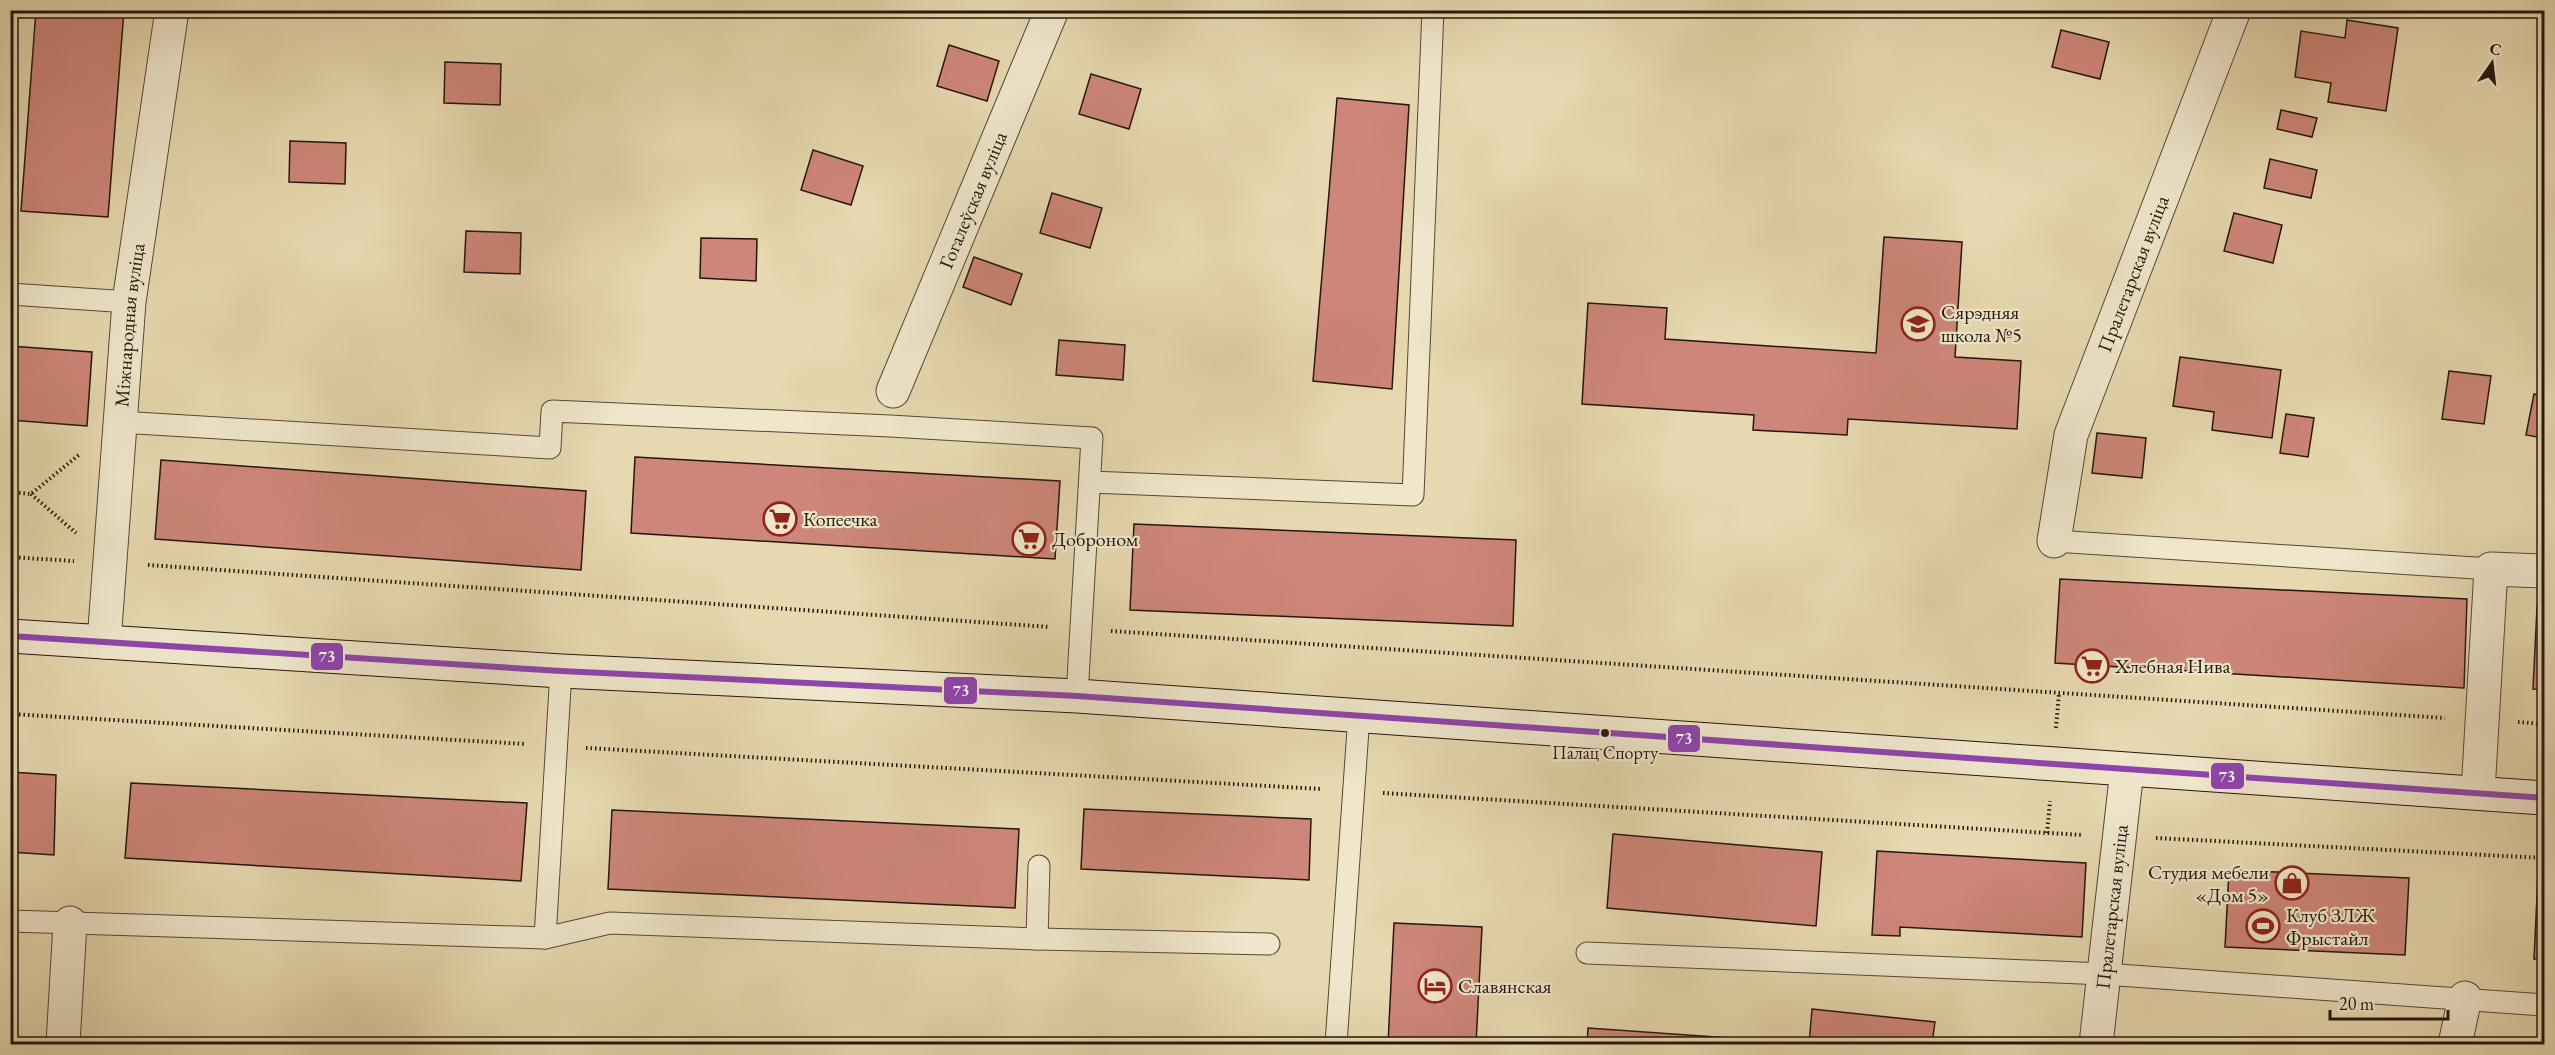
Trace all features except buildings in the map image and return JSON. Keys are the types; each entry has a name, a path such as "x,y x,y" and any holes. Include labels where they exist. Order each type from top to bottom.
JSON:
{"main road":[{"name":"Міжнародная вуліца","path":"104,642 129,302 172,10"},
{"name":"Гогалеўская вуліца","path":"894,391 1052,10"},
{"name":"Пралетарская вуліца","path":"2054,541 2071,435 2234,10"},
{"path":"2478,792 2491,569 2544,571"},
{"path":"10,636 561,671 1077,696 2544,798"},
{"name":"Пралетарская вуліца","path":"2096,1044 2127,770"},
{"path":"63,1044 70,923"},
{"path":"2455,1044 2465,998"}],"lane":[{"path":"1090,482 1413,495 1433,10"},
{"path":"10,294 129,302"},
{"path":"120,422 550,448 552,411 878,425 1092,438 1077,696"},
{"path":"2054,541 2491,569"},
{"path":"545,938 561,671"},
{"path":"1336,1044 1359,715"},
{"path":"1037,939 1039,866"},
{"path":"10,921 545,938 610,923 1037,939 1269,944"},
{"path":"1587,953 2104,974 2544,1005"}],"path":[{"path":"31,494 120,422"},
{"path":"10,492 31,494 110,563"},
{"path":"10,557 2544,724"},
{"path":"2056,732 2059,693"},
{"path":"10,714 2047,833 2544,858"},
{"path":"2047,833 2050,797"}],"transit line":[{"name":"73","path":"10,636 561,671 1077,696 2544,798"}],"place":[{"name":"Сярэдняя школа №5","path":"1918,324"},
{"name":"Копеечка","path":"780,519"},
{"name":"Доброном","path":"1029,539"},
{"name":"Хлебная Нива","path":"2092,666"},
{"name":"Палац Спорту","path":"1605,733"},
{"name":"Студия мебели «Дом 5»","path":"2292,883"},
{"name":"Клуб ЗЛЖ Фрыстайл","path":"2263,926"},
{"name":"Славянская","path":"1435,986"}]}
